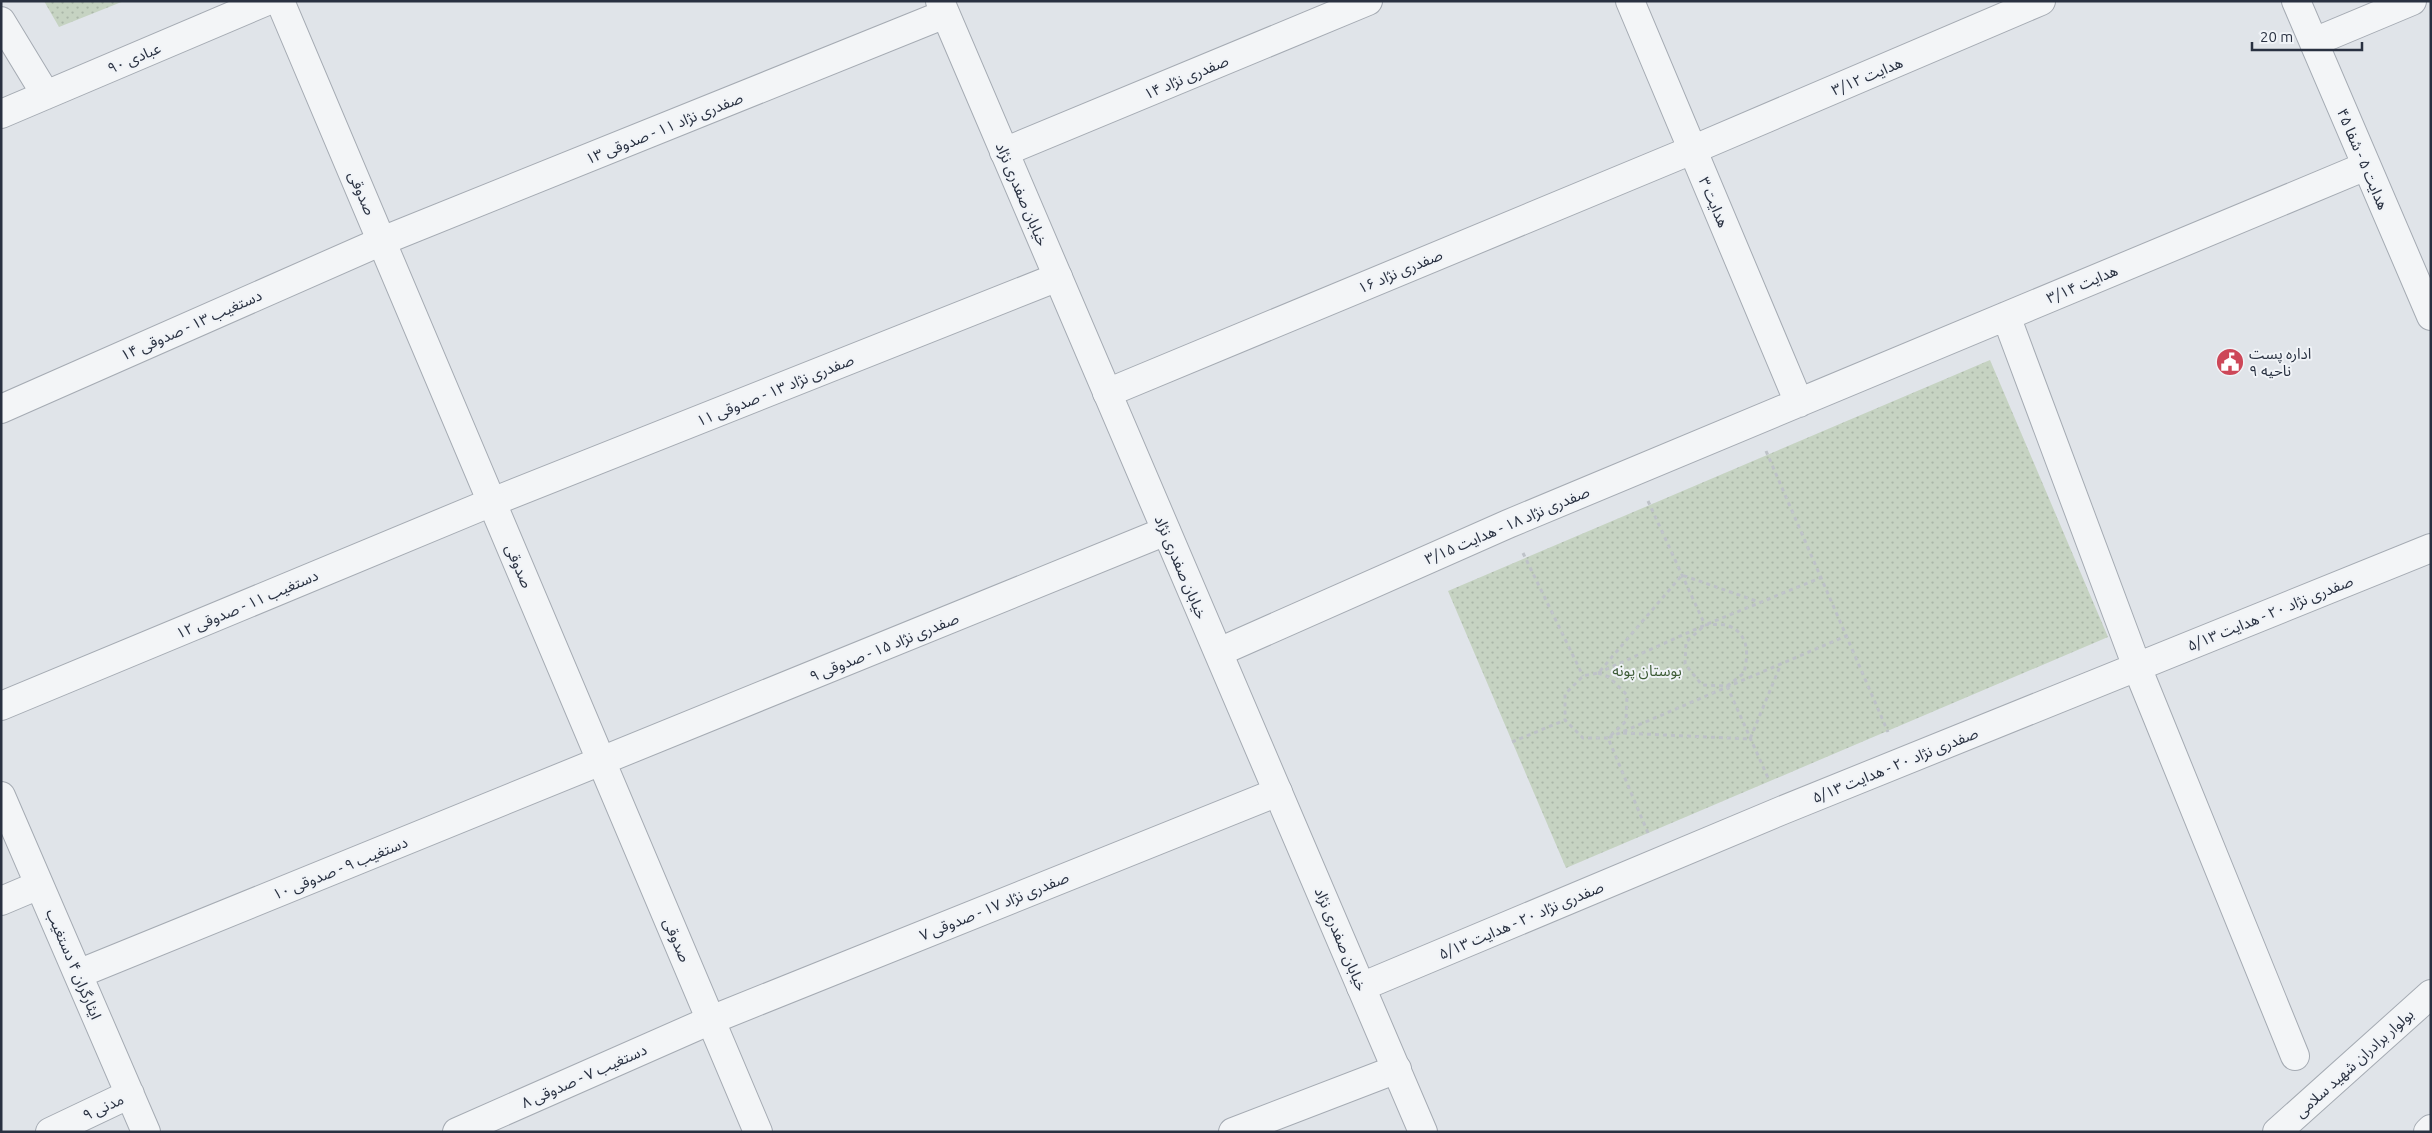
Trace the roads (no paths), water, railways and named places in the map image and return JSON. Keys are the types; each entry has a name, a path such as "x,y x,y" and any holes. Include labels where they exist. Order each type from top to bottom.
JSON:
{"street":[{"name":"عبادی ۹۰","path":"1,114 267,1"},
{"name":"صدوقی","path":"280,1 758,1132"},
{"name":"صفدری نژاد ۱۴","path":"1004,152 1368,1"},
{"name":"هدایت ۳","path":"1630,1 1798,403"},
{"name":"هدایت ۳/۱۲","path":"1692,150 2041,1"},
{"name":"هدایت ۵ - شفا ۴۵","path":"2296,1 2366,166 2428,305"},
{"path":"2314,42 2412,1"},
{"name":"صفدری نژاد ۱۱ - صدوقی ۱۳","path":"382,241 943,8"},
{"name":"خیابان صفدری نژاد","path":"943,8 1423,1132"},
{"path":"1,21 46,95"},
{"name":"صفدری نژاد ۱۶","path":"1108,393 1692,150"},
{"name":"هدایت ۳/۱۴","path":"1798,403 2366,166"},
{"name":"دستغیب ۱۳ - صدوقی ۱۴","path":"1,409 382,241"},
{"name":"صفدری نژاد ۱۳ - صدوقی ۱۱","path":"492,502 1058,277"},
{"path":"2006,316 2137,667 2295,1056"},
{"name":"صفدری نژاد ۱۸ - هدایت ۳/۱۵","path":"1218,652 1508,524 1798,403"},
{"name":"دستغیب ۱۱ - صدوقی ۱۲","path":"1,706 492,502"},
{"name":"صفدری نژاد ۱۵ - صدوقی ۹","path":"602,762 1166,531"},
{"name":"صفدری نژاد ۲۰ - هدایت ۵/۱۳","path":"1361,988 1783,810 2431,548"},
{"name":"دستغیب ۹ - صدوقی ۱۰","path":"78,974 602,762"},
{"name":"صفدری نژاد ۱۷ - صدوقی ۷","path":"711,1020 1278,792"},
{"name":"ایثارگران ۴ دستغیب","path":"1,796 146,1132"},
{"path":"1,901 39,885"},
{"name":"بولوار برادران شهید سلامی","path":"2277,1132 2431,994"},
{"name":"دستغیب ۷ - صدوقی ۸","path":"457,1132 711,1020"},
{"path":"1233,1132 1396,1069"},
{"name":"مدنی ۹","path":"50,1132 130,1094"},
{"path":"2428,1132 2431,1129"}],"place":[{"name":"اداره پست ناحیه ۹","path":"2230,362"}],"park label":[{"name":"بوستان پونه","path":"1647,670"}]}
